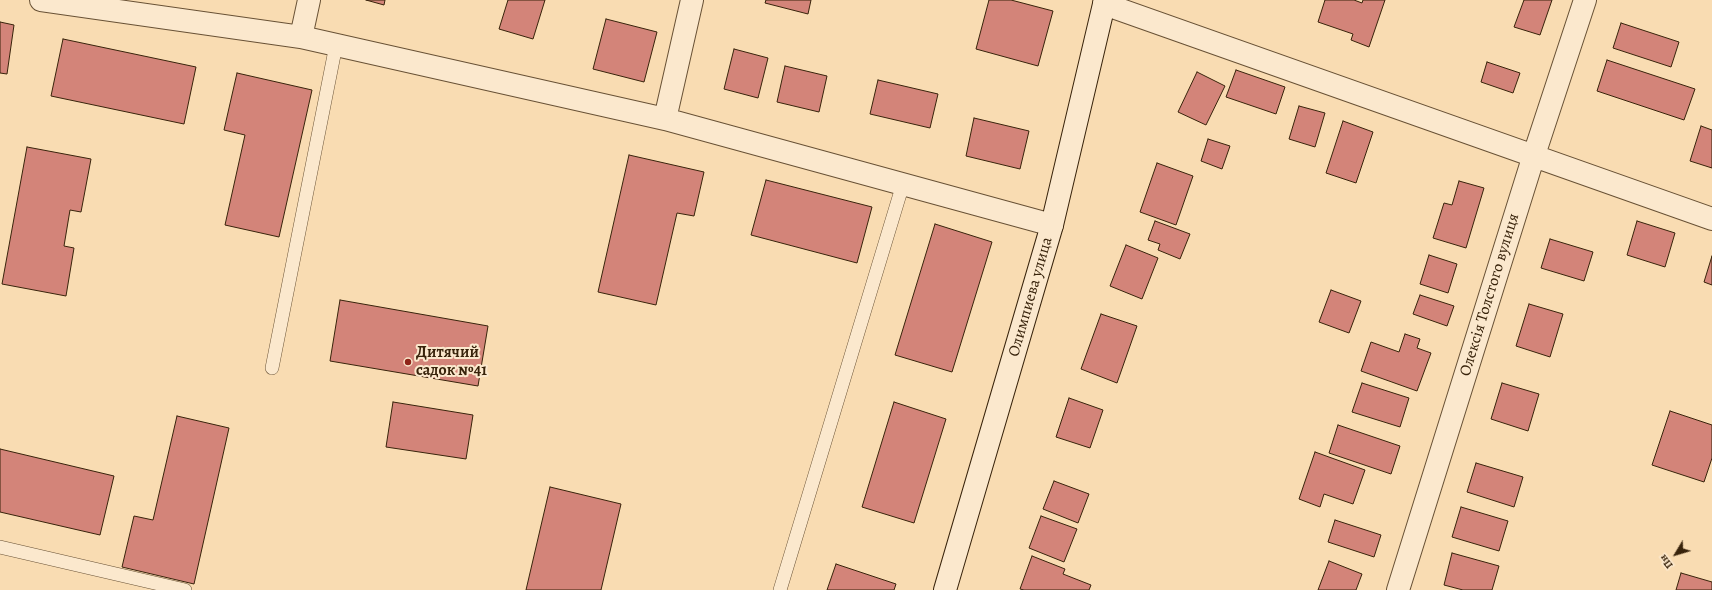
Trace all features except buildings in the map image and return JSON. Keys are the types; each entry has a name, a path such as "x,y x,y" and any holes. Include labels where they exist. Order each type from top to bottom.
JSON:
{"street":[{"path":"41,0 301,37 665,119 1052,225"},
{"path":"301,37 309,0"},
{"path":"665,119 692,0"},
{"name":"Олексія Толстого вулиця","path":"1398,590 1534,155 1585,0"},
{"path":"1105,2 1712,219"},
{"name":"Олимпиева улица","path":"945,590 1052,225 1105,2"}],"lane":[{"path":"272,368 336,45"},
{"path":"780,590 903,184"},
{"path":"0,547 180,589"}],"place":[{"name":"Дитячий садок №41","path":"408,362"}]}
